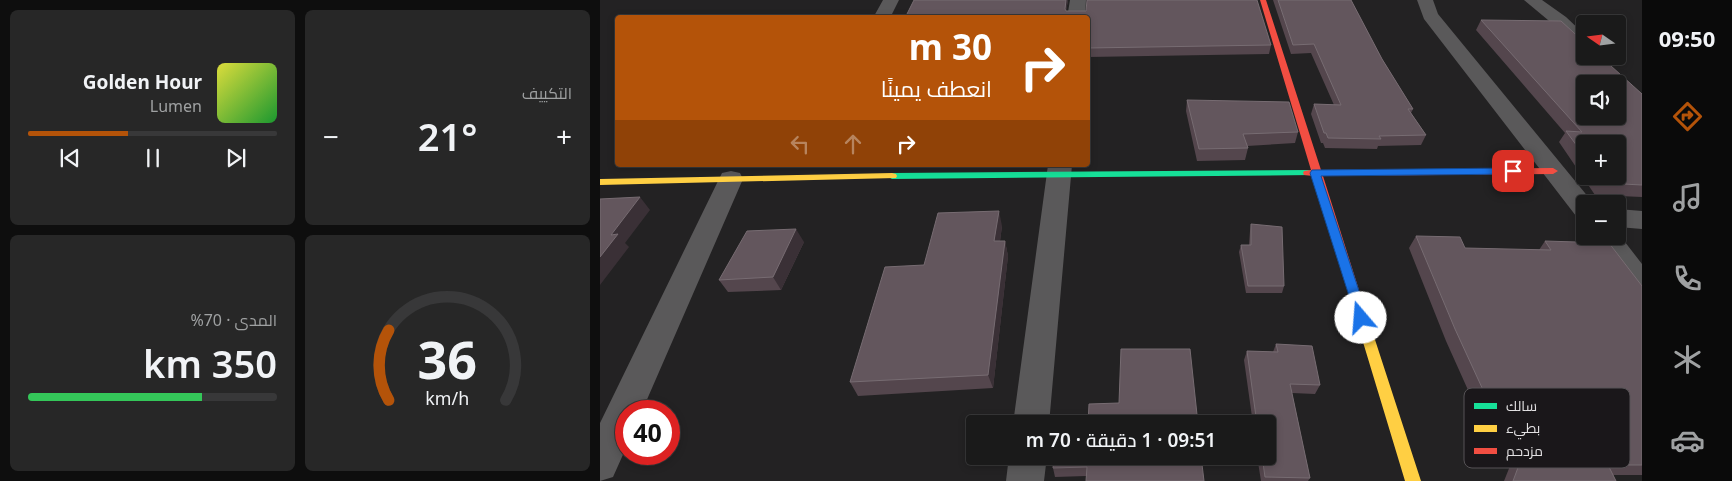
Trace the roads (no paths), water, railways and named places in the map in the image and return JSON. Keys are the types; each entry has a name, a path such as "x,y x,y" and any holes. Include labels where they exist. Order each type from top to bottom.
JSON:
{"street":[{"path":"883,15 891,0"},
{"path":"1076,15 1078,0"},
{"path":"1263,0 1315,173 1413,481"},
{"path":"1425,0 1430,15 1576,199"},
{"path":"1532,0 1560,21 1576,36"},
{"path":"1032,415 1059,170"},
{"path":"600,182 731,179 791,171 1059,170 1315,173 1553,171"},
{"path":"600,464 731,179"},
{"path":"1626,219 1642,220"},
{"path":"1612,245 1642,285"},
{"path":"1025,481 1027,465"}]}
